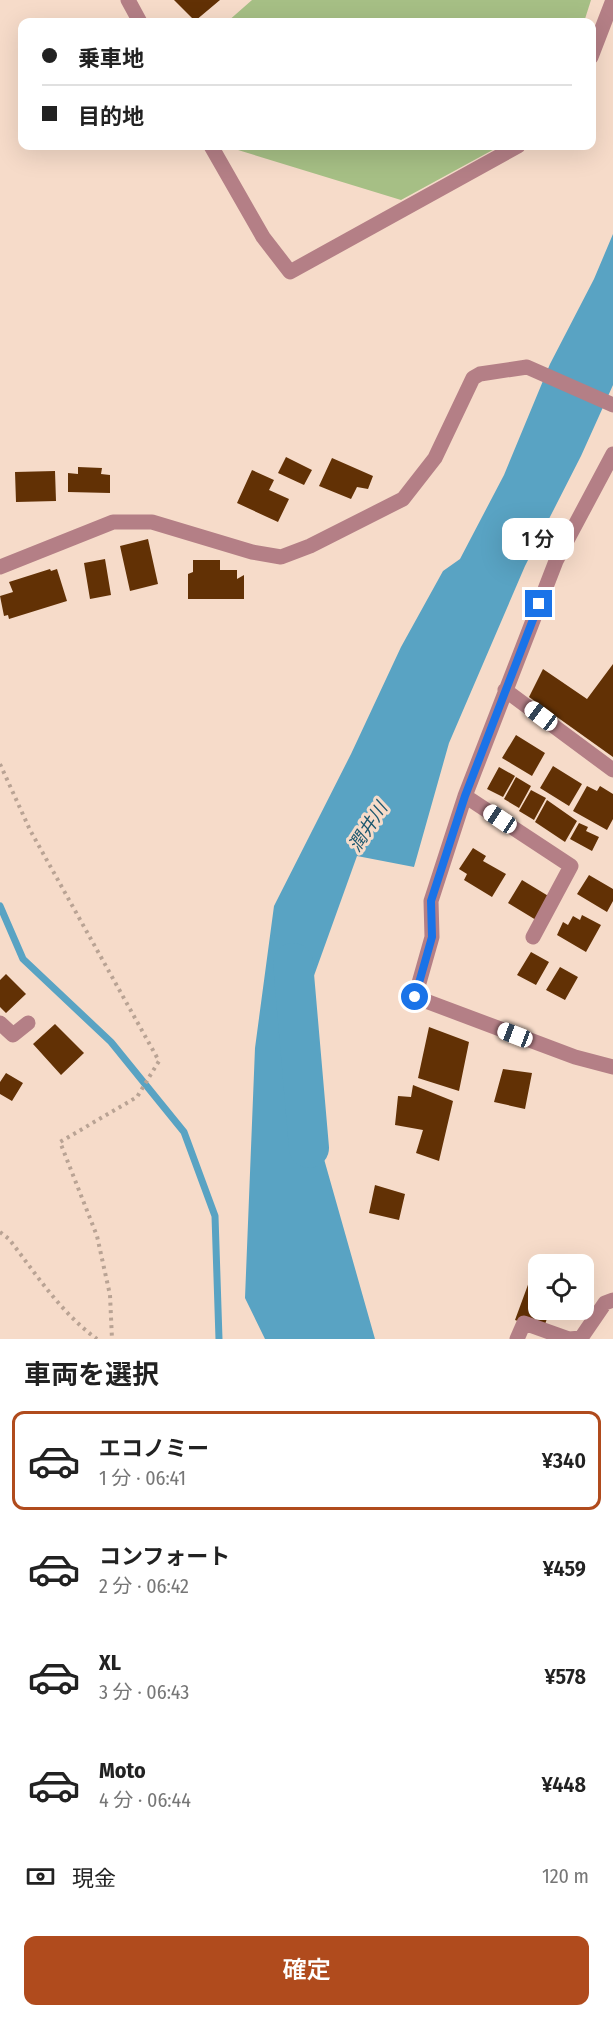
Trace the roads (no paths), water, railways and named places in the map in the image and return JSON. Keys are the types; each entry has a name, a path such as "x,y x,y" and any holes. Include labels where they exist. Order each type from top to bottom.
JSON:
{"street":[{"path":"128,0 138,18"},
{"path":"596,44 613,0"},
{"path":"213,150 263,237 290,272 511,150"},
{"path":"0,567 113,522 152,522 252,552 281,557 301,550 403,499 435,458 473,378 480,374 526,367 613,405"},
{"path":"613,454 556,561 465,796 431,901 432,937 415,997 574,1057 613,1067"},
{"path":"505,690 613,770"},
{"path":"465,796 571,866 533,937"},
{"path":"0,1023 13,1035 28,1023"},
{"path":"517,1339 524,1323 569,1339 581,1338 605,1303 613,1300"}],"water":[{"path":"613,234 613,385 581,456 525,566 449,743 414,867 357,856 288,1048 307,1099 375,1339 265,1339 245,1298 255,1048 274,906 351,754 401,647 443,571 460,559 504,475 550,364 594,279"}],"waterway":[{"path":"0,906 23,959 111,1042 184,1132 215,1216 219,1339"},
{"name":"潤井川","path":"293,963 309,1148"}]}
